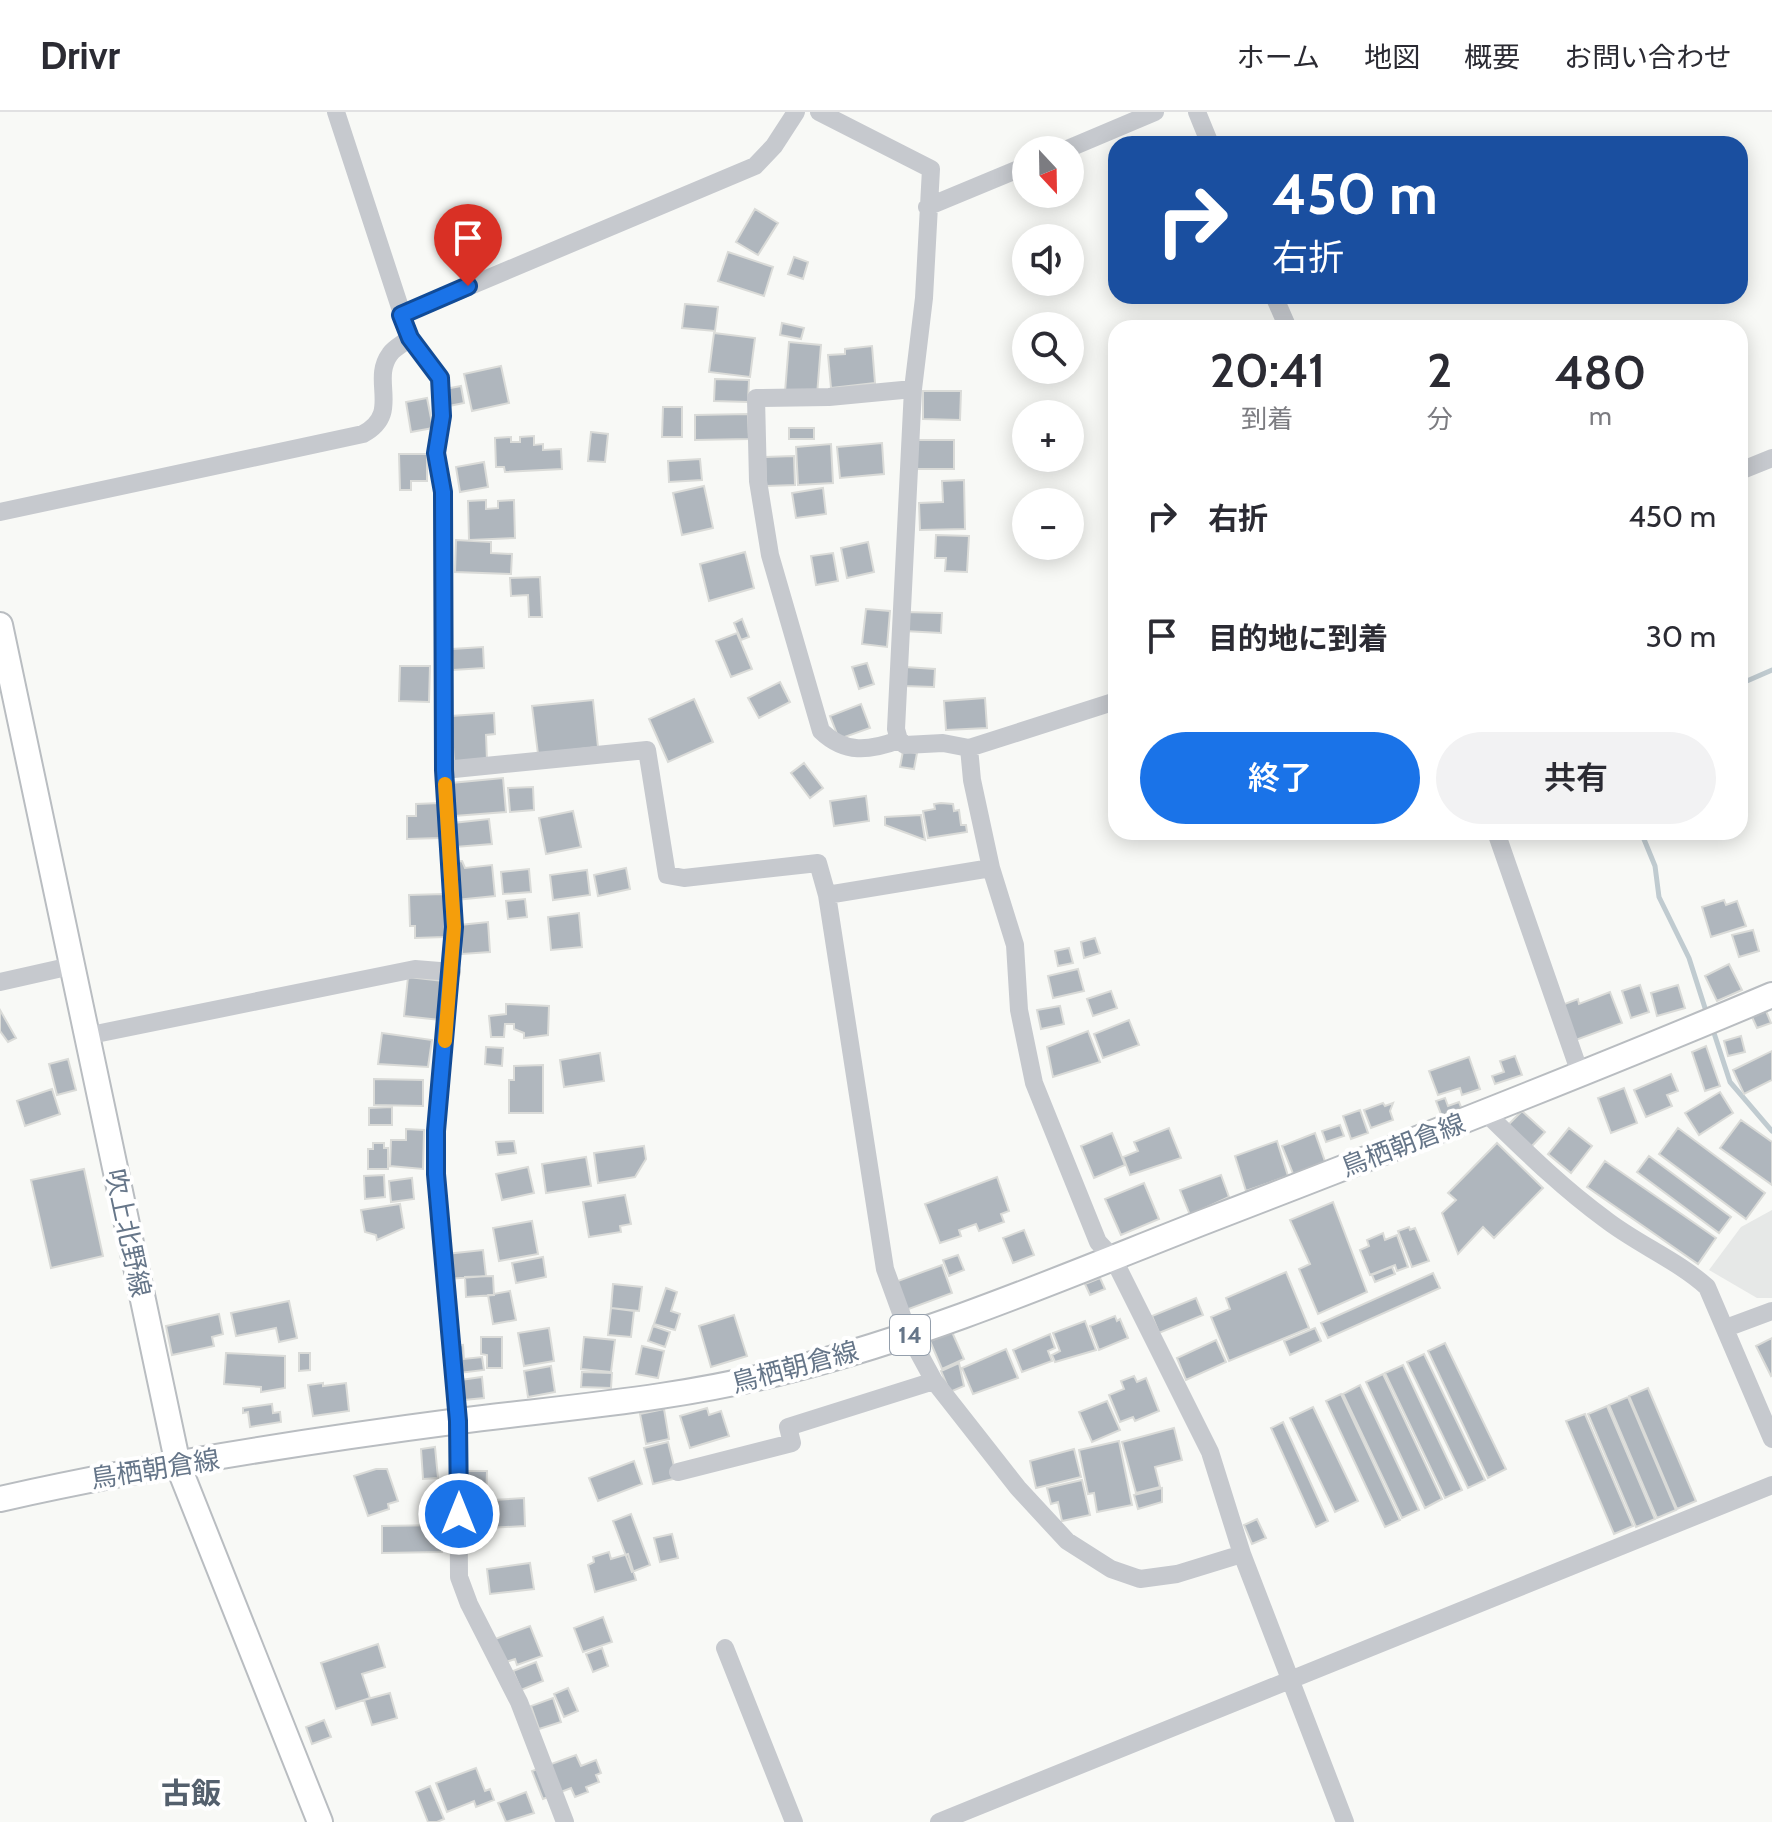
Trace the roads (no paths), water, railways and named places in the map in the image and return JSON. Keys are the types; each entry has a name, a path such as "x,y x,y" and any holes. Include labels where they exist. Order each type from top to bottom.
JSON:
{"main road":[{"name":"吹上北野線","path":"0,625 178,1465 320,1822"},
{"name":"鳥栖朝倉線","path":"0,1499 178,1465 458,1421 691,1393 791,1370 909,1335 1113,1258 1581,1076 1772,995"}],"street":[{"path":"336,112 401,315 410,338 440,378 442,416 436,453 443,492 444,770 454,927 436,1131 436,1174 458,1421 459,1577 474,1615 519,1702 565,1822"},
{"path":"401,315 755,166 774,146 796,112"},
{"path":"819,112 931,169 924,298 913,389 896,729 899,740 905,745 943,743 969,748 1108,704"},
{"path":"1084,142 1155,112"},
{"path":"1197,112 1207,136"},
{"path":"927,207 1012,172"},
{"path":"0,512 363,434 378,426 383,413 384,368 390,353 410,338"},
{"path":"899,740 874,749 854,750 832,742 821,731 814,715 770,555 758,481 756,398 829,397 913,389"},
{"path":"1748,468 1772,458"},
{"path":"969,748 972,780 991,868 1015,945 1019,1010 1034,1083 1098,1242 1113,1258 1210,1452 1242,1554 1345,1822"},
{"path":"444,770 647,750 667,875 684,878 814,862 822,868 885,1269 909,1335 934,1381 1018,1488 1067,1541 1111,1569 1140,1579 1177,1574 1242,1554"},
{"path":"1499,840 1581,1076"},
{"path":"827,895 991,868"},
{"path":"0,982 71,966"},
{"path":"86,1036 415,969 452,972"},
{"path":"1486,1113 1555,1180 1606,1221 1707,1287 1772,1439"},
{"path":"1726,1328 1772,1311"},
{"path":"678,1472 792,1443 788,1427 934,1381"},
{"path":"939,1822 1772,1485"},
{"path":"725,1648 794,1822"}],"waterway":[{"path":"1748,680 1772,670"},
{"path":"1644,840 1655,866 1659,897 1689,958 1705,1008"},
{"path":"1714,1033 1730,1082 1772,1131"}],"district":[{"name":"古飯","path":"191,1794"}]}
